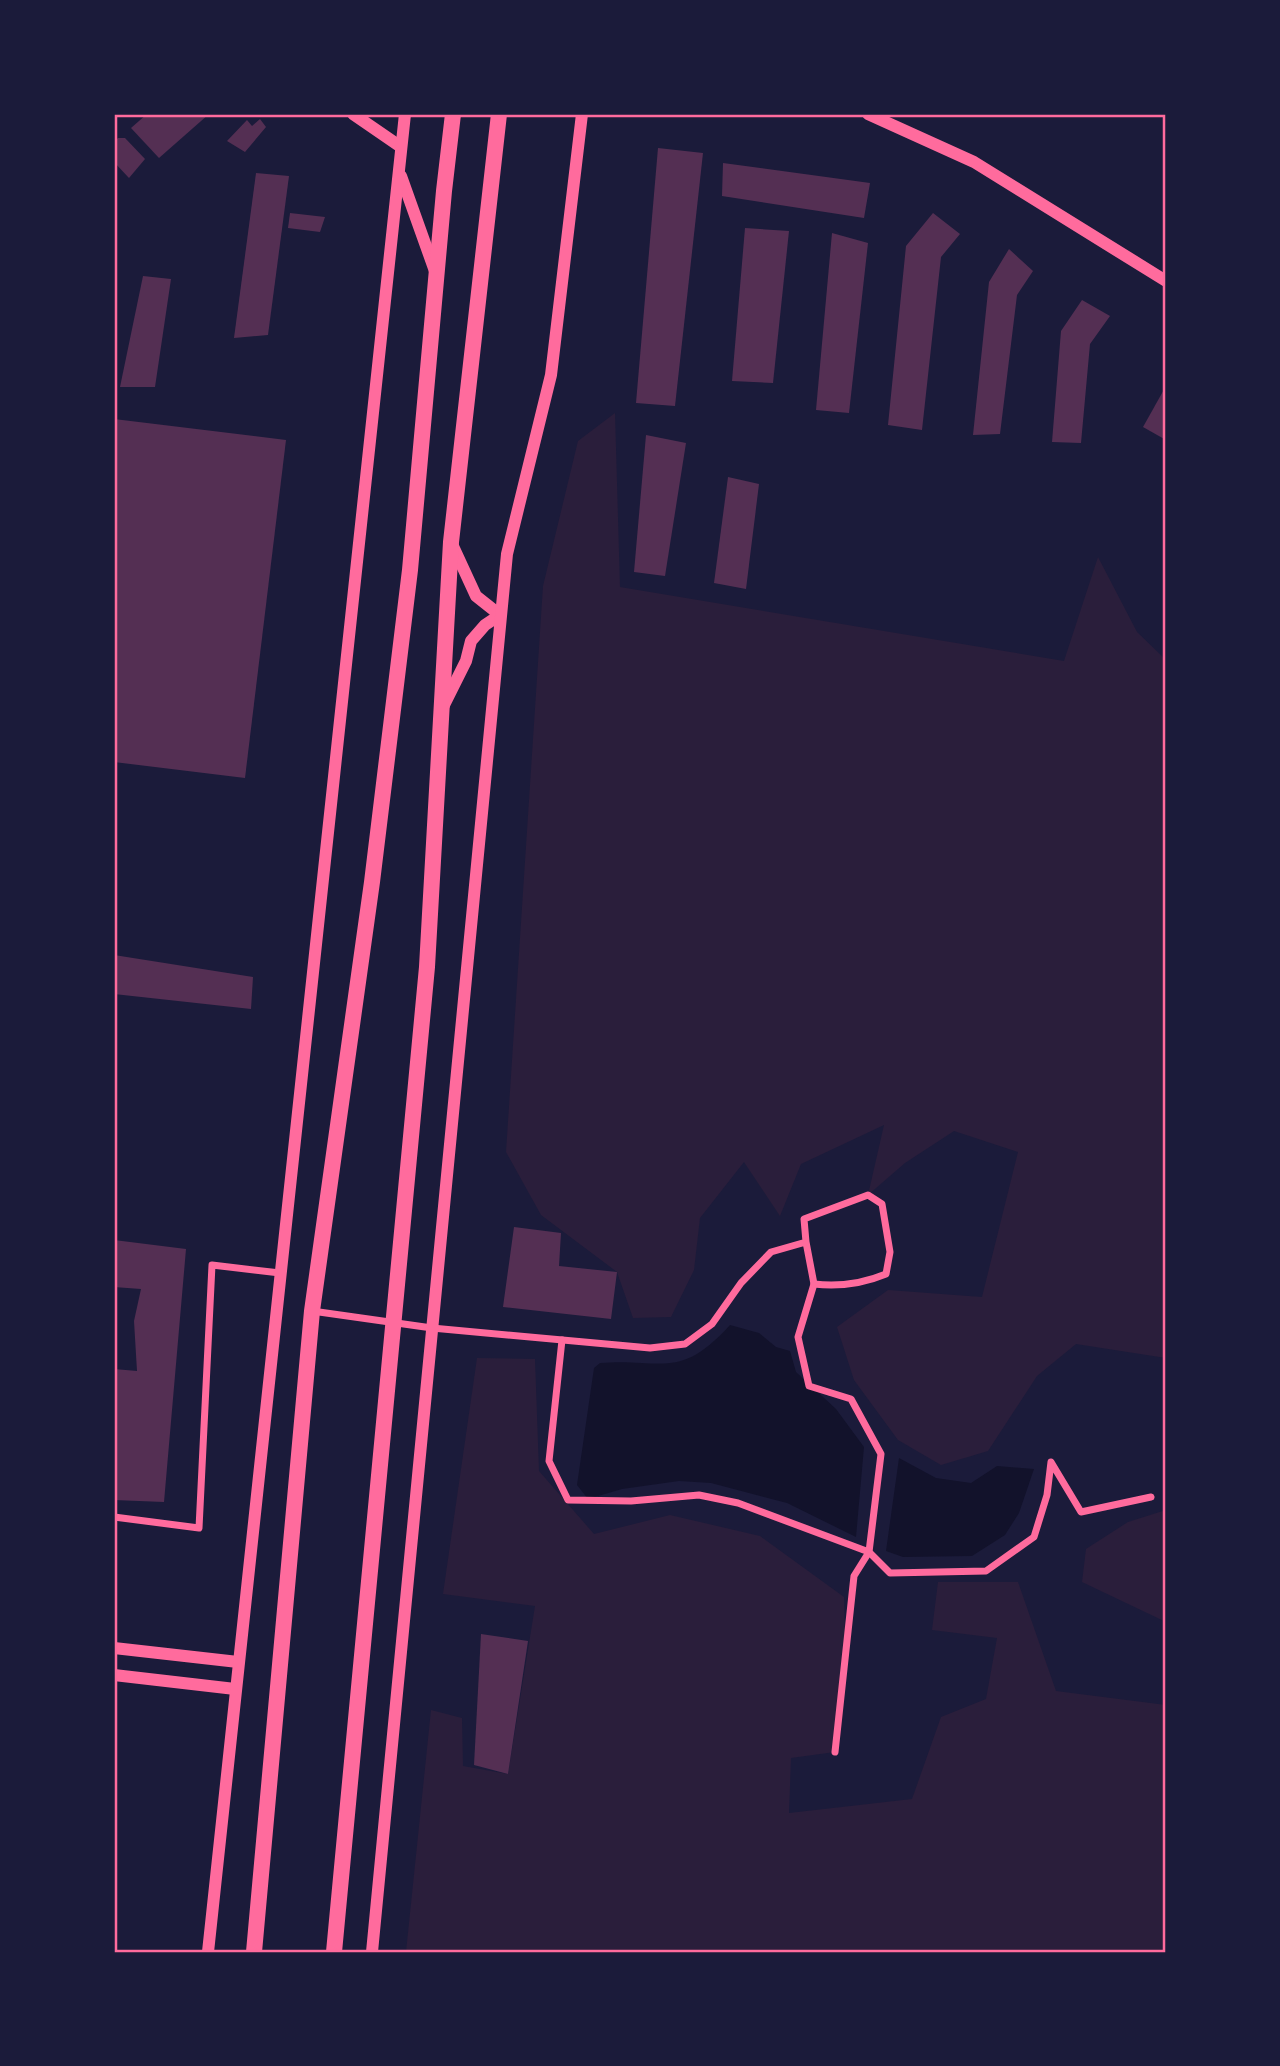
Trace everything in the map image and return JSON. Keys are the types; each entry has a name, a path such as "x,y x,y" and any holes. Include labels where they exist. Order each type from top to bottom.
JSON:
{"highway":[{"path":"254,1952 312,1311 389,746 410,570 453,114"},
{"path":"334,1952 427,967 451,542 499,114"}],"street":[{"path":"353,114 401,147"},
{"path":"208,1952 405,114"},
{"path":"372,1952 500,615 507,554 551,375 582,114"},
{"path":"868,114 974,162 1166,281"},
{"path":"400,172 436,275"},
{"path":"451,542 476,596 500,615"},
{"path":"440,713 466,661 471,641 485,625 500,615"},
{"path":"814,1284 835,1287 867,1282 886,1274 890,1252 882,1205 868,1195 804,1219 814,1284 798,1337 808,1387 851,1399 881,1454 869,1552 853,1576 835,1752"},
{"path":"312,1311 432,1328 650,1348 685,1344 712,1324 741,1283 771,1252 806,1242"},
{"path":"114,1517 199,1528 212,1265 280,1273"},
{"path":"562,1340 549,1461 568,1500 631,1501 699,1495 738,1503 869,1552 890,1573 986,1571 1034,1537 1047,1495 1051,1462 1081,1512 1151,1497"},
{"path":"114,1647 238,1662"},
{"path":"114,1675 235,1689"}],"shaded area":[{"path":"615,413 620,587 1064,661 1098,557 1137,632 1166,660 1166,1358 1076,1344 1037,1376 988,1451 941,1465 898,1440 854,1380 837,1327 888,1290 982,1297 1018,1152 954,1131 905,1163 868,1195 884,1125 801,1164 780,1216 744,1162 700,1218 694,1270 671,1317 633,1318 617,1272 541,1215 506,1152 543,586 578,441"},
{"path":"730,1325 759,1333 776,1347 790,1351 796,1372 836,1409 864,1447 856,1537 787,1503 711,1483 679,1481 622,1489 588,1499 577,1485 594,1368 600,1363 655,1364 683,1360 712,1343"},
{"path":"477,1358 535,1359 539,1471 594,1534 670,1515 760,1536 844,1597 846,1661 835,1752 791,1758 789,1813 912,1799 941,1717 986,1699 997,1638 932,1630 938,1582 1018,1582 1056,1691 1166,1705 1166,1952 406,1952 431,1710 462,1718 463,1766 508,1774 535,1606 443,1594"},
{"path":"899,1458 936,1478 971,1483 997,1466 1034,1469 1019,1513 1005,1535 972,1556 903,1557 886,1551"},
{"path":"1166,1510 1166,1622 1082,1582 1086,1549 1128,1522"}],"building":[{"path":"147,114 209,114 159,158 131,128"},
{"path":"260,119 266,127 245,152 227,141 247,120 252,126"},
{"path":"118,138 125,138 145,159 129,178 114,162 114,142"},
{"path":"658,148 703,153 675,406 636,403"},
{"path":"723,163 870,183 864,218 722,196"},
{"path":"256,173 289,176 268,335 234,338"},
{"path":"290,213 325,217 320,232 288,228"},
{"path":"933,213 960,234 941,257 922,430 888,425 906,246"},
{"path":"745,228 789,231 773,383 732,381"},
{"path":"832,233 868,243 849,413 816,410"},
{"path":"1009,249 1033,271 1017,295 1000,434 973,435 989,282"},
{"path":"143,276 171,279 155,387 120,387"},
{"path":"1082,300 1110,316 1090,344 1081,443 1052,442 1061,331"},
{"path":"1166,386 1166,440 1143,427"},
{"path":"114,419 286,440 245,778 114,762"},
{"path":"646,435 686,443 665,576 634,572"},
{"path":"728,477 759,484 746,589 714,583"},
{"path":"114,955 253,977 251,1009 114,994"},
{"path":"514,1227 561,1233 559,1266 617,1272 611,1319 503,1307"},
{"path":"114,1240 186,1249 164,1502 114,1500 114,1369 137,1371 134,1321 141,1289 114,1287"},
{"path":"481,1634 528,1641 508,1774 474,1765"}]}
